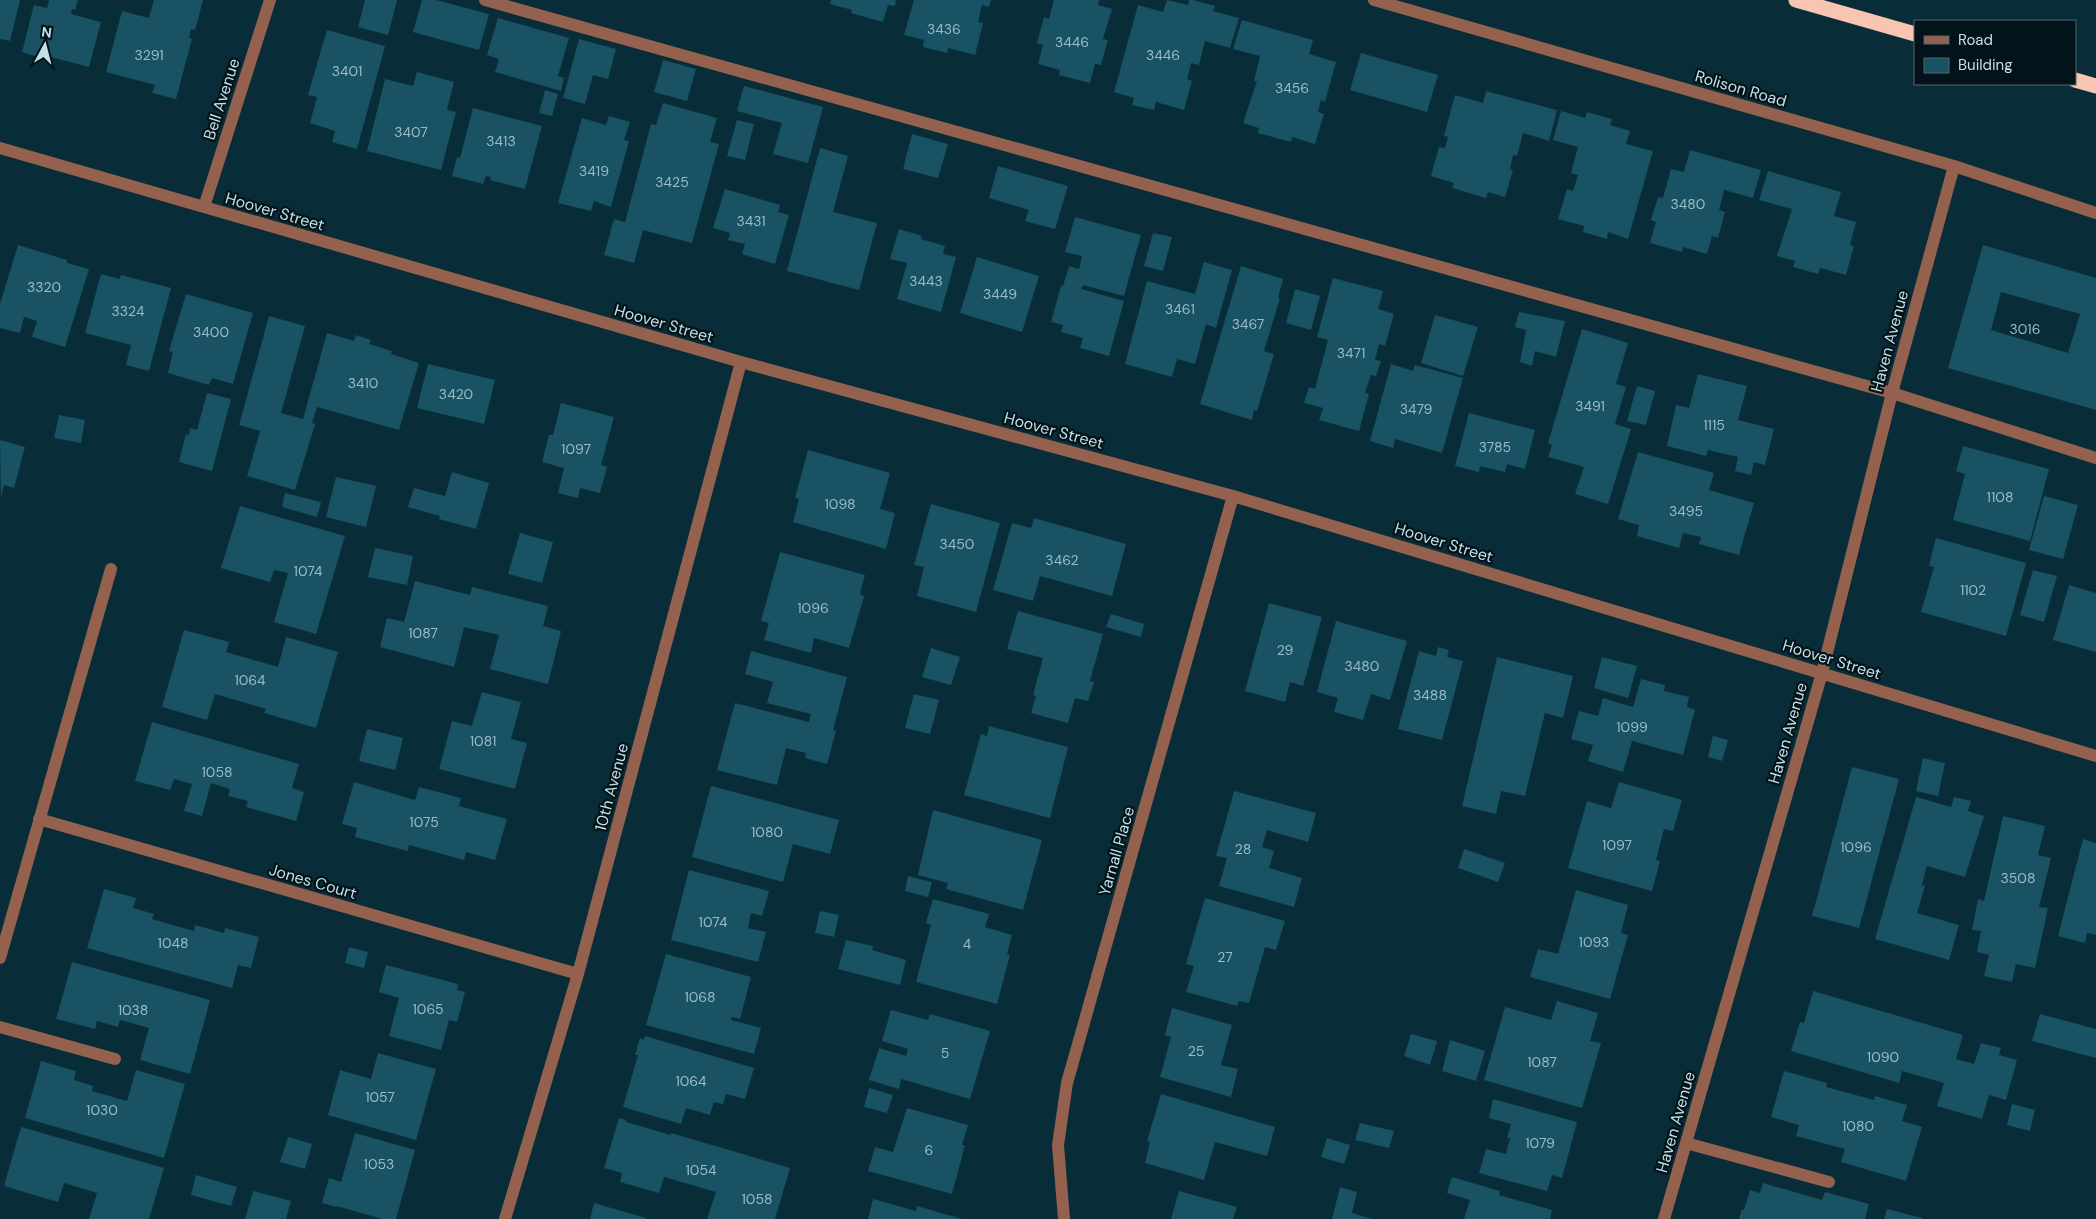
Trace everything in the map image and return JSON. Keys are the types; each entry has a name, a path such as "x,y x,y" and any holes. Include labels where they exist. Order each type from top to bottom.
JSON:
{"highway":[{"path":"1796,0 1914,34"},
{"path":"2076,80 2096,86"}],"street":[{"name":"Bell Avenue","path":"204,207 270,0"},
{"path":"485,0 1892,393 2096,458"},
{"name":"Rolison Road","path":"1374,0 1954,166 2096,213"},
{"name":"Hoover Street","path":"0,148 741,362 1233,496 2096,756"},
{"name":"Haven Avenue","path":"1664,1219 1822,673 1892,393 1954,166"},
{"name":"10th Avenue","path":"505,1219 578,974 741,362"},
{"name":"Yarnall Place","path":"1064,1219 1058,1145 1067,1083 1233,496"},
{"path":"0,958 111,569"},
{"name":"Jones Court","path":"39,819 578,974"},
{"path":"0,1027 114,1059"},
{"path":"1686,1143 1829,1182"}],"building":[{"path":"0,0 20,0 10,41 0,39"},
{"path":"49,0 78,0 75,10 72,9 71,14 101,22 89,67 39,54 38,57 22,52 34,5 47,8"},
{"path":"154,0 203,0 195,30 191,29 189,38 192,39 176,99 152,93 155,85 106,72 122,11 149,18"},
{"path":"365,0 397,0 388,35 358,27"},
{"path":"422,0 436,0 489,14 479,50 413,32"},
{"path":"831,0 896,0 895,6 888,5 883,22 851,13 852,10 830,4"},
{"path":"914,0 991,0 989,7 982,5 978,22 983,23 975,55 948,48 947,53 923,47 924,40 904,35"},
{"path":"1054,0 1099,0 1098,5 1112,9 1103,39 1108,40 1101,65 1095,64 1090,83 1059,75 1060,70 1038,64 1043,45 1037,43 1044,17 1049,19"},
{"path":"1167,0 1188,5 1189,0 1193,0 1215,6 1213,11 1239,18 1230,48 1205,41 1199,65 1191,63 1187,79 1192,81 1184,110 1156,102 1154,110 1132,105 1134,98 1114,92 1138,5 1163,12"},
{"path":"498,18 569,38 558,76 564,78 561,91 495,72 499,59 487,55"},
{"path":"1242,20 1313,40 1309,54 1336,62 1325,102 1321,100 1318,112 1324,114 1315,144 1292,137 1291,142 1258,133 1259,128 1243,123 1257,81 1254,81 1260,56 1233,49"},
{"path":"327,30 385,46 357,149 332,142 335,131 310,123 317,97 308,95"},
{"path":"579,39 616,49 608,79 593,75 585,104 563,98"},
{"path":"1361,53 1438,75 1427,112 1350,90"},
{"path":"663,60 696,69 687,101 654,92"},
{"path":"417,72 454,82 447,110 456,112 441,170 367,151 385,79 413,86"},
{"path":"744,86 823,107 808,163 773,154 782,123 737,111"},
{"path":"545,90 558,94 552,116 539,113"},
{"path":"1486,91 1557,110 1549,141 1523,133 1517,156 1513,155 1510,169 1513,170 1505,197 1488,192 1486,198 1452,188 1454,183 1431,176 1439,147 1445,148 1448,137 1444,136 1455,95 1483,103"},
{"path":"663,103 717,118 710,142 719,144 692,243 643,230 634,263 604,255 614,219 625,222 651,124 656,125"},
{"path":"473,108 542,126 525,189 490,180 491,177 486,176 483,184 452,176 457,157 460,158"},
{"path":"1561,111 1585,118 1587,112 1612,119 1610,125 1630,131 1626,144 1653,151 1628,239 1608,232 1607,239 1583,232 1584,226 1558,219 1567,189 1573,191 1578,175 1571,173 1578,147 1553,140"},
{"path":"609,116 630,122 624,140 629,141 611,207 594,201 591,211 558,203 582,118 606,125"},
{"path":"737,120 754,124 745,160 727,156"},
{"path":"912,134 948,144 938,178 903,169"},
{"path":"820,148 848,156 833,212 877,223 859,290 787,271"},
{"path":"1690,150 1761,170 1753,198 1724,190 1719,210 1725,212 1718,238 1712,236 1707,254 1683,247 1682,252 1650,243 1656,222 1651,220 1658,197 1663,198 1671,169 1684,172"},
{"path":"998,166 1068,186 1055,229 1025,221 1029,210 989,198"},
{"path":"1768,171 1841,192 1834,216 1856,222 1850,245 1854,246 1846,275 1820,268 1818,274 1793,267 1795,261 1777,256 1792,209 1759,200"},
{"path":"725,189 780,205 778,212 789,215 775,264 742,254 745,244 728,240 730,233 713,228"},
{"path":"1075,217 1141,235 1124,296 1083,285 1081,289 1124,301 1109,356 1080,348 1083,338 1061,332 1063,325 1051,322 1069,266 1079,269 1082,256 1065,252"},
{"path":"899,229 922,236 921,239 945,246 943,254 956,257 941,312 897,299 907,263 890,259"},
{"path":"1153,233 1172,237 1163,271 1144,266"},
{"path":"18,245 89,269 65,347 32,337 37,321 24,317 20,333 0,328 0,304"},
{"path":"1983,245 2096,278 2096,410 1948,368","holes":["2001,292 2080,314 2068,353 1991,330"]},
{"path":"977,257 1039,276 1022,332 960,313"},
{"path":"1204,262 1232,270 1216,328 1206,324 1195,364 1177,359 1172,377 1125,364 1147,281 1195,294"},
{"path":"1241,266 1283,279 1278,298 1280,298 1264,351 1274,354 1257,411 1254,410 1252,420 1200,404"},
{"path":"101,274 120,279 121,275 171,288 149,371 126,365 131,345 85,333"},
{"path":"1333,278 1383,291 1378,309 1394,314 1385,346 1379,344 1375,360 1381,361 1376,376 1371,375 1365,393 1369,394 1359,431 1319,420 1323,408 1304,403 1309,387 1315,389 1328,340 1317,337"},
{"path":"1295,289 1320,296 1311,330 1286,323"},
{"path":"186,294 253,313 233,384 212,378 209,385 168,373 173,352 169,351"},
{"path":"1519,312 1565,321 1556,357 1535,351 1532,366 1520,362 1526,330 1515,327"},
{"path":"1435,315 1478,327 1463,376 1421,363"},
{"path":"269,316 305,326 281,413 303,419 327,333 354,341 356,335 371,340 369,344 392,351 391,354 419,363 399,430 317,407 312,423 315,424 295,490 247,476 260,431 239,425"},
{"path":"1582,329 1628,343 1616,384 1626,387 1615,424 1631,429 1608,504 1575,494 1584,467 1548,457 1552,445 1548,443"},
{"path":"428,364 495,380 484,424 417,408"},
{"path":"1391,364 1413,371 1415,365 1463,378 1442,453 1395,439 1393,448 1370,441"},
{"path":"1698,374 1747,386 1738,420 1774,429 1765,465 1754,462 1751,475 1735,471 1738,457 1708,450 1706,456 1667,446 1676,405 1689,408"},
{"path":"1637,386 1655,391 1646,425 1627,421"},
{"path":"207,393 231,399 212,471 179,462 186,434 189,435 190,428 197,430"},
{"path":"561,403 614,417 601,465 607,467 600,493 580,488 578,498 558,493 564,468 542,462 549,435 553,435"},
{"path":"1469,413 1535,430 1525,469 1507,464 1505,472 1480,466 1479,472 1455,466"},
{"path":"59,415 85,420 81,443 54,438"},
{"path":"0,440 25,447 14,488 4,485 1,498"},
{"path":"1963,446 2049,469 2030,541 1953,520 1965,474 1956,471"},
{"path":"808,450 890,473 880,509 895,513 886,549 793,522 799,499 795,498"},
{"path":"1638,452 1714,473 1709,490 1754,503 1739,555 1699,544 1701,537 1683,533 1679,548 1637,536 1639,525 1618,519"},
{"path":"452,472 489,483 476,529 439,519 440,516 408,507 414,488 445,496"},
{"path":"336,477 376,486 366,527 326,517"},
{"path":"285,493 321,502 317,517 282,507"},
{"path":"2044,496 2078,505 2063,559 2029,550"},
{"path":"931,504 1000,523 976,612 917,596 924,567 914,565"},
{"path":"240,506 345,536 316,634 274,622 288,573 274,570 270,582 221,568"},
{"path":"1034,518 1126,544 1112,596 1040,576 1033,601 993,590 1012,523 1031,528"},
{"path":"520,533 553,542 542,583 508,574"},
{"path":"1936,538 2026,563 2006,636 1921,612 1934,567 1929,566"},
{"path":"375,548 413,556 407,585 368,577"},
{"path":"780,552 865,575 860,594 864,596 849,648 814,638 811,653 764,640 769,623 761,621"},
{"path":"2033,570 2057,576 2044,622 2020,615"},
{"path":"415,581 470,595 472,587 548,606 543,626 561,631 548,684 490,669 499,635 464,627 454,667 380,647 387,618 404,622"},
{"path":"2069,585 2096,593 2096,652 2053,640"},
{"path":"1269,603 1322,617 1303,686 1290,682 1285,702 1245,691"},
{"path":"1018,611 1103,634 1090,681 1094,682 1088,701 1075,698 1068,723 1031,713 1036,696 1033,695 1043,658 1007,649"},
{"path":"1111,614 1144,624 1141,637 1106,627"},
{"path":"1336,621 1407,641 1390,700 1371,694 1363,720 1334,712 1338,698 1317,692"},
{"path":"184,630 229,642 226,652 278,667 286,637 338,652 316,728 264,713 266,709 215,694 207,720 162,707"},
{"path":"1438,647 1449,650 1447,657 1463,661 1442,740 1398,729 1419,651 1436,656"},
{"path":"931,648 960,657 951,685 922,677"},
{"path":"751,651 847,677 833,730 836,731 827,764 805,758 806,753 786,748 777,785 717,770 735,703 809,722 811,714 767,703 773,682 745,674"},
{"path":"1497,657 1573,676 1563,718 1545,713 1525,796 1501,791 1496,814 1462,806"},
{"path":"1602,657 1637,666 1628,698 1594,688"},
{"path":"1641,679 1665,685 1664,691 1689,697 1687,707 1695,710 1683,755 1632,741 1623,772 1588,761 1593,745 1571,739 1579,711 1598,716 1603,698 1633,707"},
{"path":"482,692 521,702 511,739 527,743 515,789 439,769 452,721 472,726"},
{"path":"914,694 939,700 930,734 905,728"},
{"path":"152,722 299,764 292,788 304,792 296,821 246,807 248,801 228,796 230,789 211,783 202,816 184,811 192,784 174,779 170,790 135,781"},
{"path":"989,726 1068,747 1050,818 964,795 981,734 987,736"},
{"path":"367,729 403,738 395,770 359,761"},
{"path":"1713,736 1728,740 1722,761 1708,757"},
{"path":"1923,758 1945,763 1938,796 1916,791"},
{"path":"1852,767 1899,779 1859,928 1812,916"},
{"path":"354,782 415,800 419,787 461,798 459,806 507,819 495,860 466,852 464,860 409,845 408,851 355,837 357,828 342,824"},
{"path":"1619,782 1682,800 1673,831 1664,829 1656,860 1660,861 1652,891 1568,868 1587,801 1611,808"},
{"path":"711,786 839,820 830,854 793,844 783,882 692,857"},
{"path":"1234,791 1316,813 1308,842 1267,830 1262,847 1274,851 1269,868 1302,878 1294,907 1219,886 1227,858 1216,856"},
{"path":"1916,797 1951,807 1954,797 1971,801 1968,811 1984,816 1965,877 1927,866 1922,885 1925,886 1917,913 1959,925 1949,960 1875,939"},
{"path":"933,810 1042,840 1023,910 946,889 948,883 918,875"},
{"path":"2003,816 2045,826 2038,855 2051,858 2039,907 2048,908 2035,968 2016,964 2012,982 1984,976 1989,955 1977,952 1981,931 1972,930 1978,899 1984,901"},
{"path":"2083,839 2096,843 2096,935 2087,933 2085,943 2058,936"},
{"path":"1464,849 1505,863 1498,882 1458,868"},
{"path":"689,870 769,891 762,916 751,913 748,928 766,932 758,962 671,940"},
{"path":"908,876 932,882 928,897 905,891"},
{"path":"104,889 136,898 133,908 154,914 152,919 194,931 195,925 224,933 225,928 259,937 251,968 238,965 232,988 87,948"},
{"path":"1576,890 1628,905 1621,933 1628,935 1610,999 1530,977 1538,949 1558,954"},
{"path":"1205,898 1285,921 1276,950 1265,947 1249,1003 1239,1001 1237,1006 1186,992 1194,966 1186,964"},
{"path":"933,899 989,914 985,927 1012,935 1007,954 1010,955 997,1004 916,982 931,925 926,923"},
{"path":"820,911 839,915 834,937 815,933"},
{"path":"846,940 873,946 872,950 906,960 900,985 838,969"},
{"path":"349,947 368,952 364,968 345,963"},
{"path":"666,954 751,977 740,1019 732,1017 731,1020 761,1028 754,1054 646,1025"},
{"path":"72,962 210,1000 190,1074 140,1060 149,1028 120,1020 118,1027 97,1021 95,1029 56,1019"},
{"path":"386,965 458,984 457,990 465,992 457,1022 449,1020 441,1050 389,1036 399,998 379,992"},
{"path":"1813,991 1963,1035 1956,1059 1974,1064 1981,1043 2001,1048 1999,1055 2017,1060 2006,1100 1989,1095 1982,1119 1937,1106 1944,1083 1902,1071 1899,1083 1791,1051 1800,1022 1804,1023"},
{"path":"1557,1001 1598,1013 1590,1041 1601,1043 1582,1108 1484,1080 1505,1007 1551,1020"},
{"path":"1172,1008 1232,1025 1221,1065 1238,1069 1231,1097 1160,1077 1171,1037 1165,1035"},
{"path":"891,1010 928,1020 930,1014 990,1031 970,1099 901,1079 899,1089 869,1080 879,1048 906,1056 908,1049 882,1041"},
{"path":"2040,1014 2096,1029 2096,1058 2032,1041"},
{"path":"1411,1034 1437,1041 1430,1065 1404,1056"},
{"path":"645,1036 754,1068 745,1099 726,1094 723,1104 714,1102 710,1115 686,1108 681,1124 623,1107 638,1055 635,1055 640,1038 644,1040"},
{"path":"1450,1040 1485,1051 1476,1081 1442,1071"},
{"path":"378,1053 436,1069 416,1140 328,1115 340,1070 371,1079"},
{"path":"41,1061 76,1071 74,1080 93,1086 92,1091 127,1101 136,1070 185,1084 164,1158 25,1118"},
{"path":"1784,1071 1827,1083 1826,1087 1874,1100 1875,1096 1907,1105 1902,1121 1922,1127 1906,1181 1841,1162 1845,1149 1796,1136 1799,1125 1771,1117"},
{"path":"869,1088 893,1095 887,1113 864,1107"},
{"path":"1161,1094 1275,1127 1267,1156 1215,1142 1204,1180 1145,1163 1150,1142 1147,1141"},
{"path":"1493,1099 1577,1122 1562,1178 1552,1175 1547,1191 1479,1173 1486,1149 1506,1154 1510,1138 1507,1138 1511,1124 1489,1118"},
{"path":"2012,1104 2035,1110 2030,1131 2007,1125"},
{"path":"907,1108 968,1125 962,1145 965,1145 952,1194 868,1171 875,1147 893,1152"},
{"path":"619,1118 626,1120 626,1122 671,1135 671,1133 790,1168 775,1219 707,1219 716,1192 664,1177 659,1193 620,1182 622,1173 604,1168"},
{"path":"1360,1123 1394,1131 1389,1148 1355,1140"},
{"path":"21,1127 164,1168 149,1219 89,1219 97,1193 64,1183 58,1202 4,1186"},
{"path":"355,1133 415,1150 396,1219 382,1219 322,1203 329,1178 341,1182"},
{"path":"288,1137 312,1144 305,1169 280,1162"},
{"path":"1327,1138 1350,1145 1344,1164 1321,1157"},
{"path":"196,1175 237,1187 231,1206 191,1195"},
{"path":"1452,1177 1500,1191 1499,1195 1552,1210 1550,1219 1464,1219 1470,1200 1447,1193"},
{"path":"1763,1183 1822,1200 1825,1192 1869,1204 1865,1219 1739,1219 1750,1190 1760,1193"},
{"path":"1340,1187 1357,1192 1352,1213 1372,1219 1332,1219"},
{"path":"253,1191 291,1201 286,1219 245,1219"},
{"path":"1179,1191 1237,1207 1233,1219 1171,1219"},
{"path":"873,1199 916,1211 917,1206 962,1219 868,1219"},
{"path":"594,1203 646,1218 646,1219 590,1219"},
{"path":"1887,1209 1922,1218 1922,1219 1884,1219"}]}
